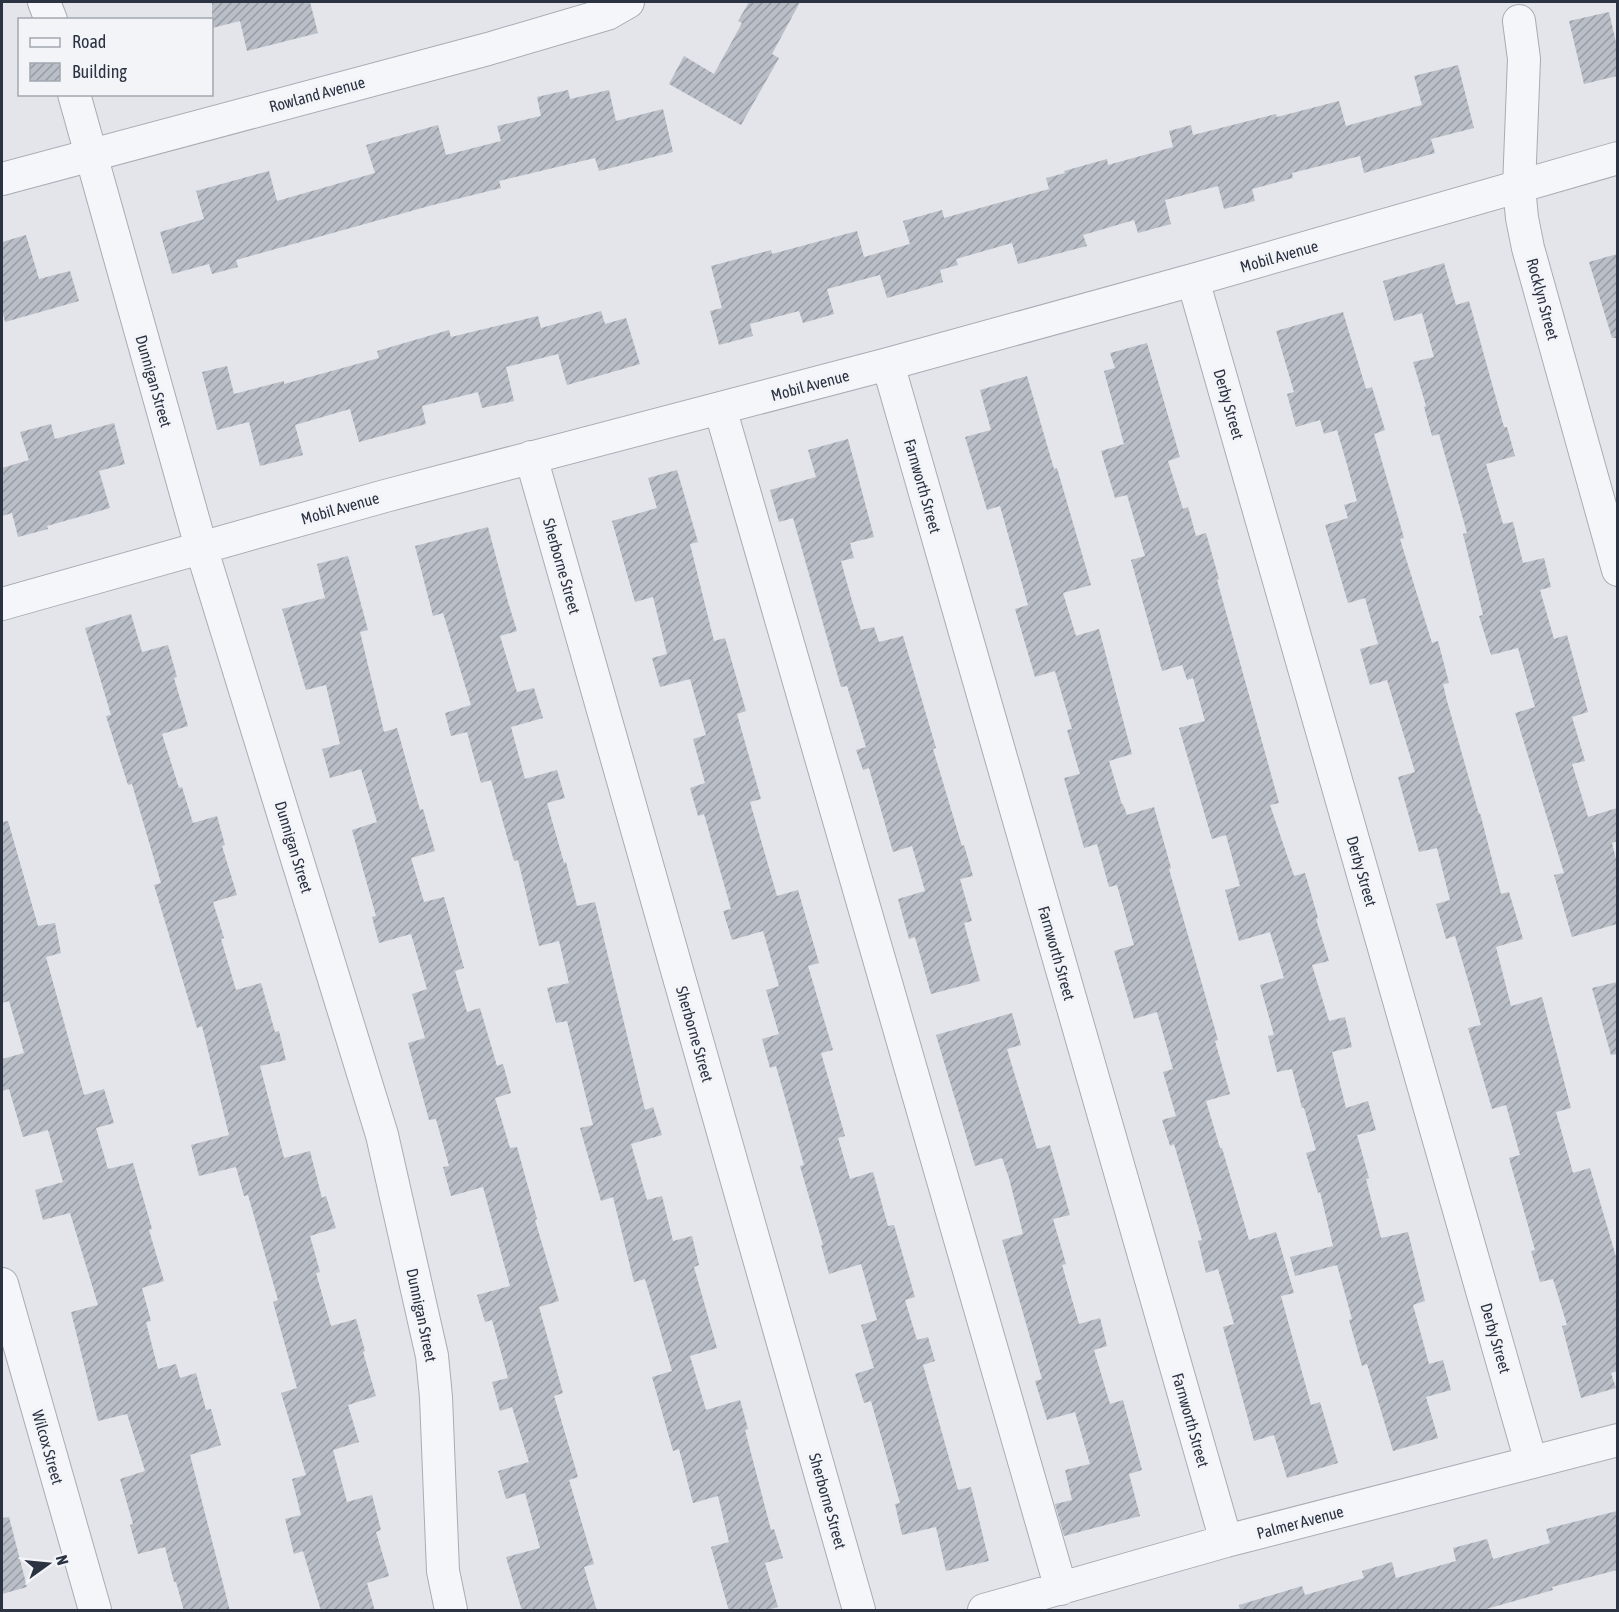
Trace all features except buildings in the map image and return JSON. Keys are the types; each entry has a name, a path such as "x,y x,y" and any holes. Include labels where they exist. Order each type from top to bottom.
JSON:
{"street":[{"path":"44,2 50,18"},
{"name":"Rowland Avenue","path":"2,178 488,49 607,14 628,2"},
{"name":"Rocklyn Street","path":"1519,21 1524,59 1519,187 1528,248 1617,570"},
{"name":"Dunnigan Street","path":"75,96 201,547 382,1135 432,1356 436,1397 443,1571 452,1611"},
{"name":"Mobil Avenue","path":"2,604 531,457 888,364 1193,280 1617,158"},
{"name":"Derby Street","path":"1193,280 1531,1462"},
{"name":"Farnworth Street","path":"888,364 1226,1541"},
{"path":"720,408 1061,1589"},
{"name":"Sherborne Street","path":"531,457 859,1611"},
{"name":"Wilcox Street","path":"2,1284 95,1611"},
{"name":"Palmer Avenue","path":"984,1611 1226,1541 1617,1440"}]}
